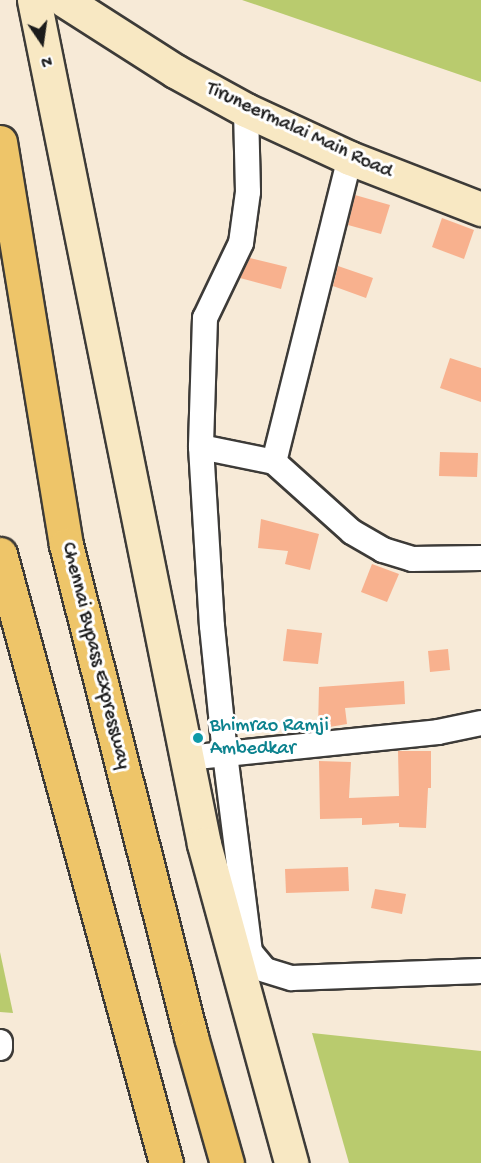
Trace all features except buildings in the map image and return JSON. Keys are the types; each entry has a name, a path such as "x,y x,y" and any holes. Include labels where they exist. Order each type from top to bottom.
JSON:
{"highway":[{"name":"Chennai Bypass Expressway","path":"0,142 66,545 191,1037 227,1163"},
{"path":"0,554 166,1163"}],"street":[{"path":"34,0 204,844 291,1163"},
{"name":"Tiruneermalai Main Road","path":"64,0 175,71 246,110 350,158 481,209"},
{"path":"246,110 248,192 242,243 204,318 201,447 212,626 225,754 250,952 265,970 292,978 481,971"},
{"path":"274,462 350,158"},
{"path":"201,447 274,462 352,532 383,550 412,559 481,558"},
{"path":"187,758 438,732 481,723"},
{"path":"0,1042 0,1048"}],"green space":[{"path":"242,0 481,0 481,82"},
{"path":"0,952 13,1013 0,1012"},
{"path":"312,1033 481,1051 481,1163 349,1163"}],"place":[{"name":"Bhimrao Ramji Ambedkar","path":"198,738"}]}
